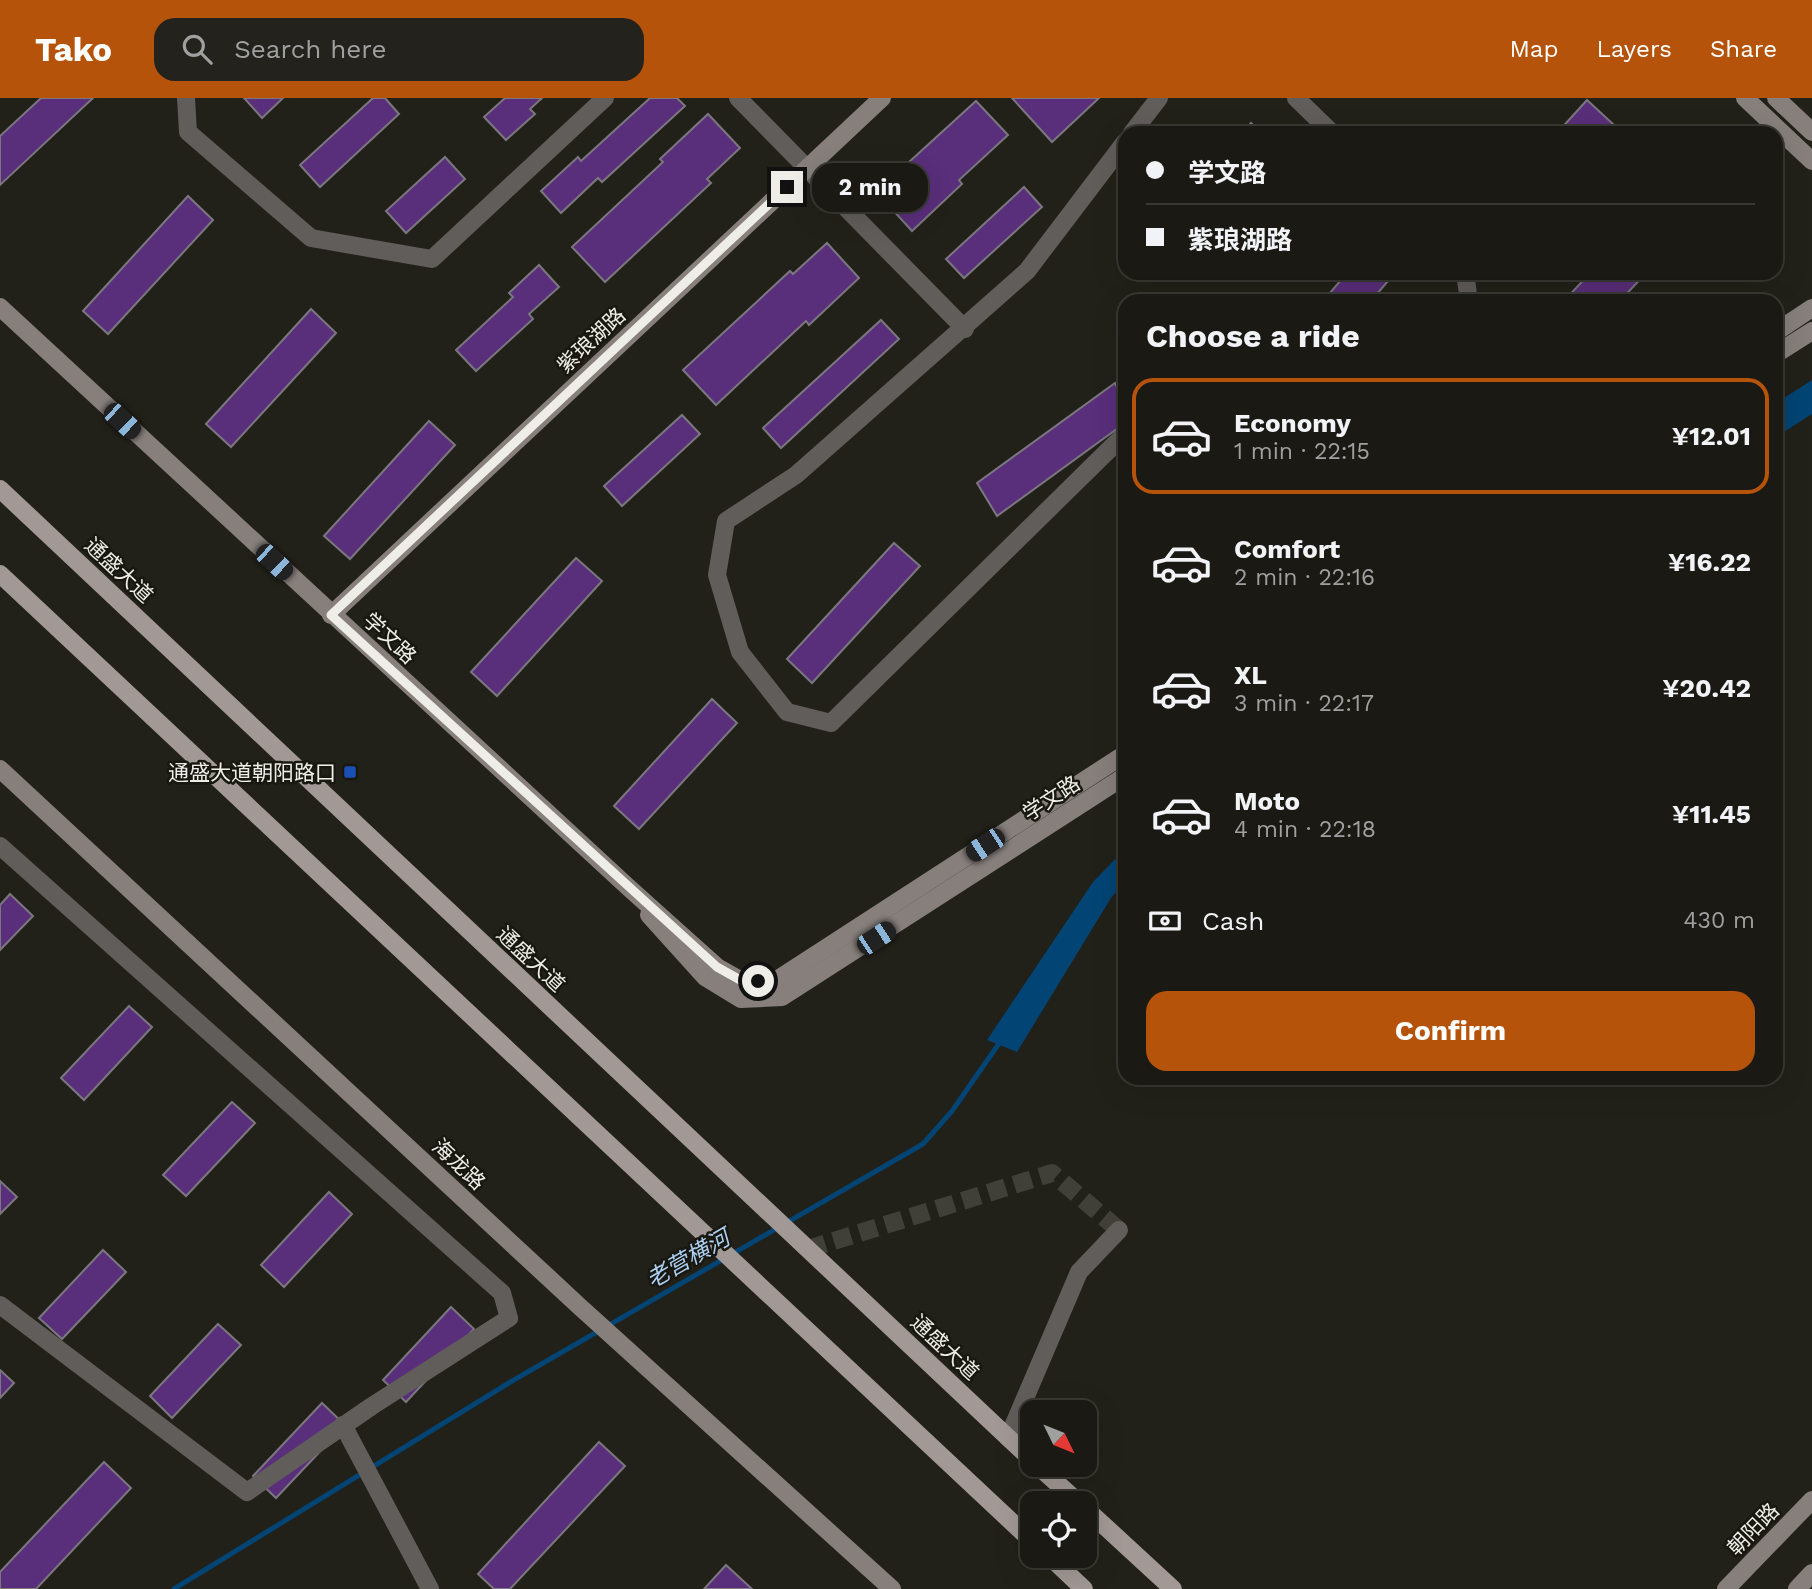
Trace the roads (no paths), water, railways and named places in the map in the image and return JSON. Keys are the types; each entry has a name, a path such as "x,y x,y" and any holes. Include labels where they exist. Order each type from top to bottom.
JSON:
{"main road":[{"name":"通盛大道","path":"0,489 1020,1449"},
{"path":"0,575 1020,1530"},
{"path":"1050,1477 1066,1491"},
{"path":"1097,1519 1173,1589"},
{"path":"1062,1568 1084,1589"}],"street":[{"path":"186,98 188,132 312,238 432,259 605,98"},
{"path":"738,98 965,329"},
{"name":"紫琅湖路","path":"331,615 882,98"},
{"path":"1137,126 1159,98"},
{"path":"1296,98 1325,126"},
{"path":"1745,98 1775,126"},
{"path":"1776,98 1812,132"},
{"path":"1783,134 1812,161"},
{"path":"1118,151 1027,271 965,329 796,475 726,521 717,575 740,652 787,712 831,723 1118,441"},
{"name":"学文路","path":"0,307 628,887 717,967 742,981 775,981 1118,759"},
{"path":"1783,327 1812,308"},
{"path":"1783,350 1812,331"},
{"name":"海龙路","path":"0,769 579,1306 892,1589"},
{"name":"学文路","path":"628,887 660,931 705,977 741,999 782,997 1118,781"},
{"path":"0,846 502,1293 509,1318 344,1425 247,1492 0,1304"},
{"path":"1008,1438 1079,1272 1119,1230"},
{"path":"344,1425 430,1589"},
{"name":"朝阳路","path":"1726,1589 1812,1500"},
{"path":"1797,1589 1812,1573"}],"water":[{"path":"1812,380 1812,414 1783,433 1783,399"},
{"path":"1118,856 1118,890 1017,1052 987,1040 1093,882"}],"waterway":[{"name":"老营横河","path":"174,1589 512,1381 923,1144 952,1111 1000,1042"}],"tunnel":[{"path":"808,1249 1052,1173 1119,1230"}],"place":[{"name":"通盛大道朝阳路口","path":"350,772"}]}
